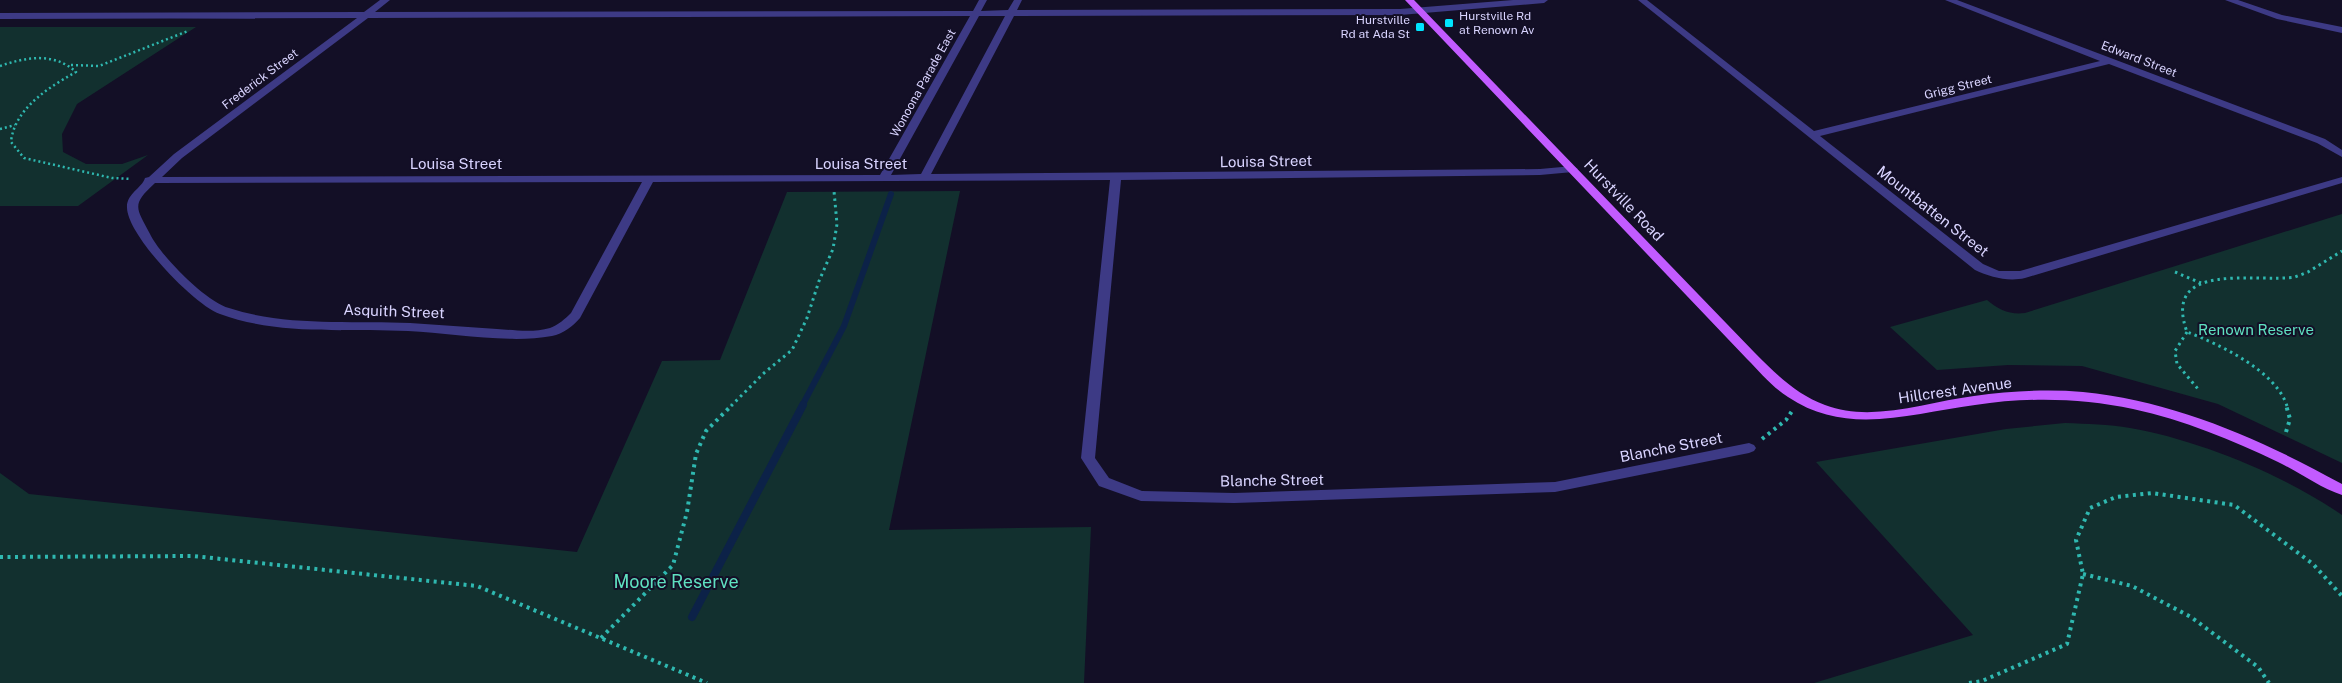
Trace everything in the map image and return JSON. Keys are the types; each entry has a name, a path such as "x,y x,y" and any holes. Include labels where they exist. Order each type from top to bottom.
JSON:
{"main road":[{"name":"Hurstville Road","path":"1409,0 1780,385 1799,398 1825,410"},
{"name":"Hillcrest Avenue","path":"1825,410 1862,417 1875,417 1975,400 2046,395 2099,399 2150,408 2198,422 2295,464 2342,490"}],"street":[{"name":"Frederick Street","path":"149,180 178,156 386,0"},
{"name":"Wonoona Parade East","path":"884,178 983,0"},
{"path":"924,178 1018,0"},
{"path":"0,16 1400,12 1544,0"},
{"name":"Mountbatten Street","path":"1642,0 1979,266 2002,275 2021,275 2342,180"},
{"name":"Edward Street","path":"1949,0 2320,141 2342,154"},
{"path":"2229,0 2285,18 2342,30"},
{"name":"Grigg Street","path":"1812,135 2110,61"},
{"name":"Louisa Street","path":"149,180 1116,177 1540,172 1573,169"},
{"name":"Asquith Street","path":"149,180 133,200 132,210 149,244 199,297 223,311 256,319 295,324 408,327 526,335 552,332 567,324 576,316 650,177"},
{"name":"Blanche Street","path":"1116,177 1088,458 1104,482 1141,496 1234,498 1555,487 1750,448"}],"path":[{"path":"0,66 35,58 50,58 70,65 100,66 194,28 200,25 208,15"},
{"path":"70,65 76,72 50,87 38,102 18,118 11,142 24,158 112,178 149,180"},
{"path":"0,129 15,125"},
{"path":"601,638 673,565 687,512 696,454 706,431 764,373 792,350 807,318 819,281 833,249 836,224 833,179"},
{"path":"2175,272 2201,283 2220,280 2271,281 2296,277 2309,272 2342,251"},
{"path":"2187,332 2182,318 2182,303 2201,283"},
{"path":"2187,332 2175,351 2177,364 2198,389"},
{"path":"2187,332 2204,337 2230,351 2256,369 2273,386 2287,405 2291,420 2286,432"},
{"path":"1750,448 1786,420 1799,398"},
{"path":"1969,683 1982,681 2067,644 2083,574 2076,540 2090,508 2116,497 2152,493 2234,505 2314,564 2342,596"},
{"path":"0,557 192,556 476,586 708,683"},
{"path":"2083,574 2132,586 2191,617 2258,667 2269,683"}],"green space":[{"path":"0,27 196,27 77,104 62,134 63,152 86,164 122,164 148,155 78,206 0,206"},
{"name":"Moore Reserve","path":"960,191 889,530 1091,527 1084,683 0,683 0,473 29,494 577,552 662,361 720,360 787,192"},
{"name":"Renown Reserve","path":"2342,214 2342,463 2218,404 2082,366 2008,365 1937,370 1890,327 1987,300 2005,311 2025,313"},
{"path":"2065,423 2130,428 2212,450 2294,486 2342,515 2342,683 1814,683 1973,635 1816,462 2006,429"}],"waterway":[{"path":"802,406 844,326 891,194"},
{"path":"692,617 803,405"}],"place":[{"name":"Hurstville Rd at Renown Av","path":"1449,23"},
{"name":"Hurstville Rd at Ada St","path":"1420,27"}]}
